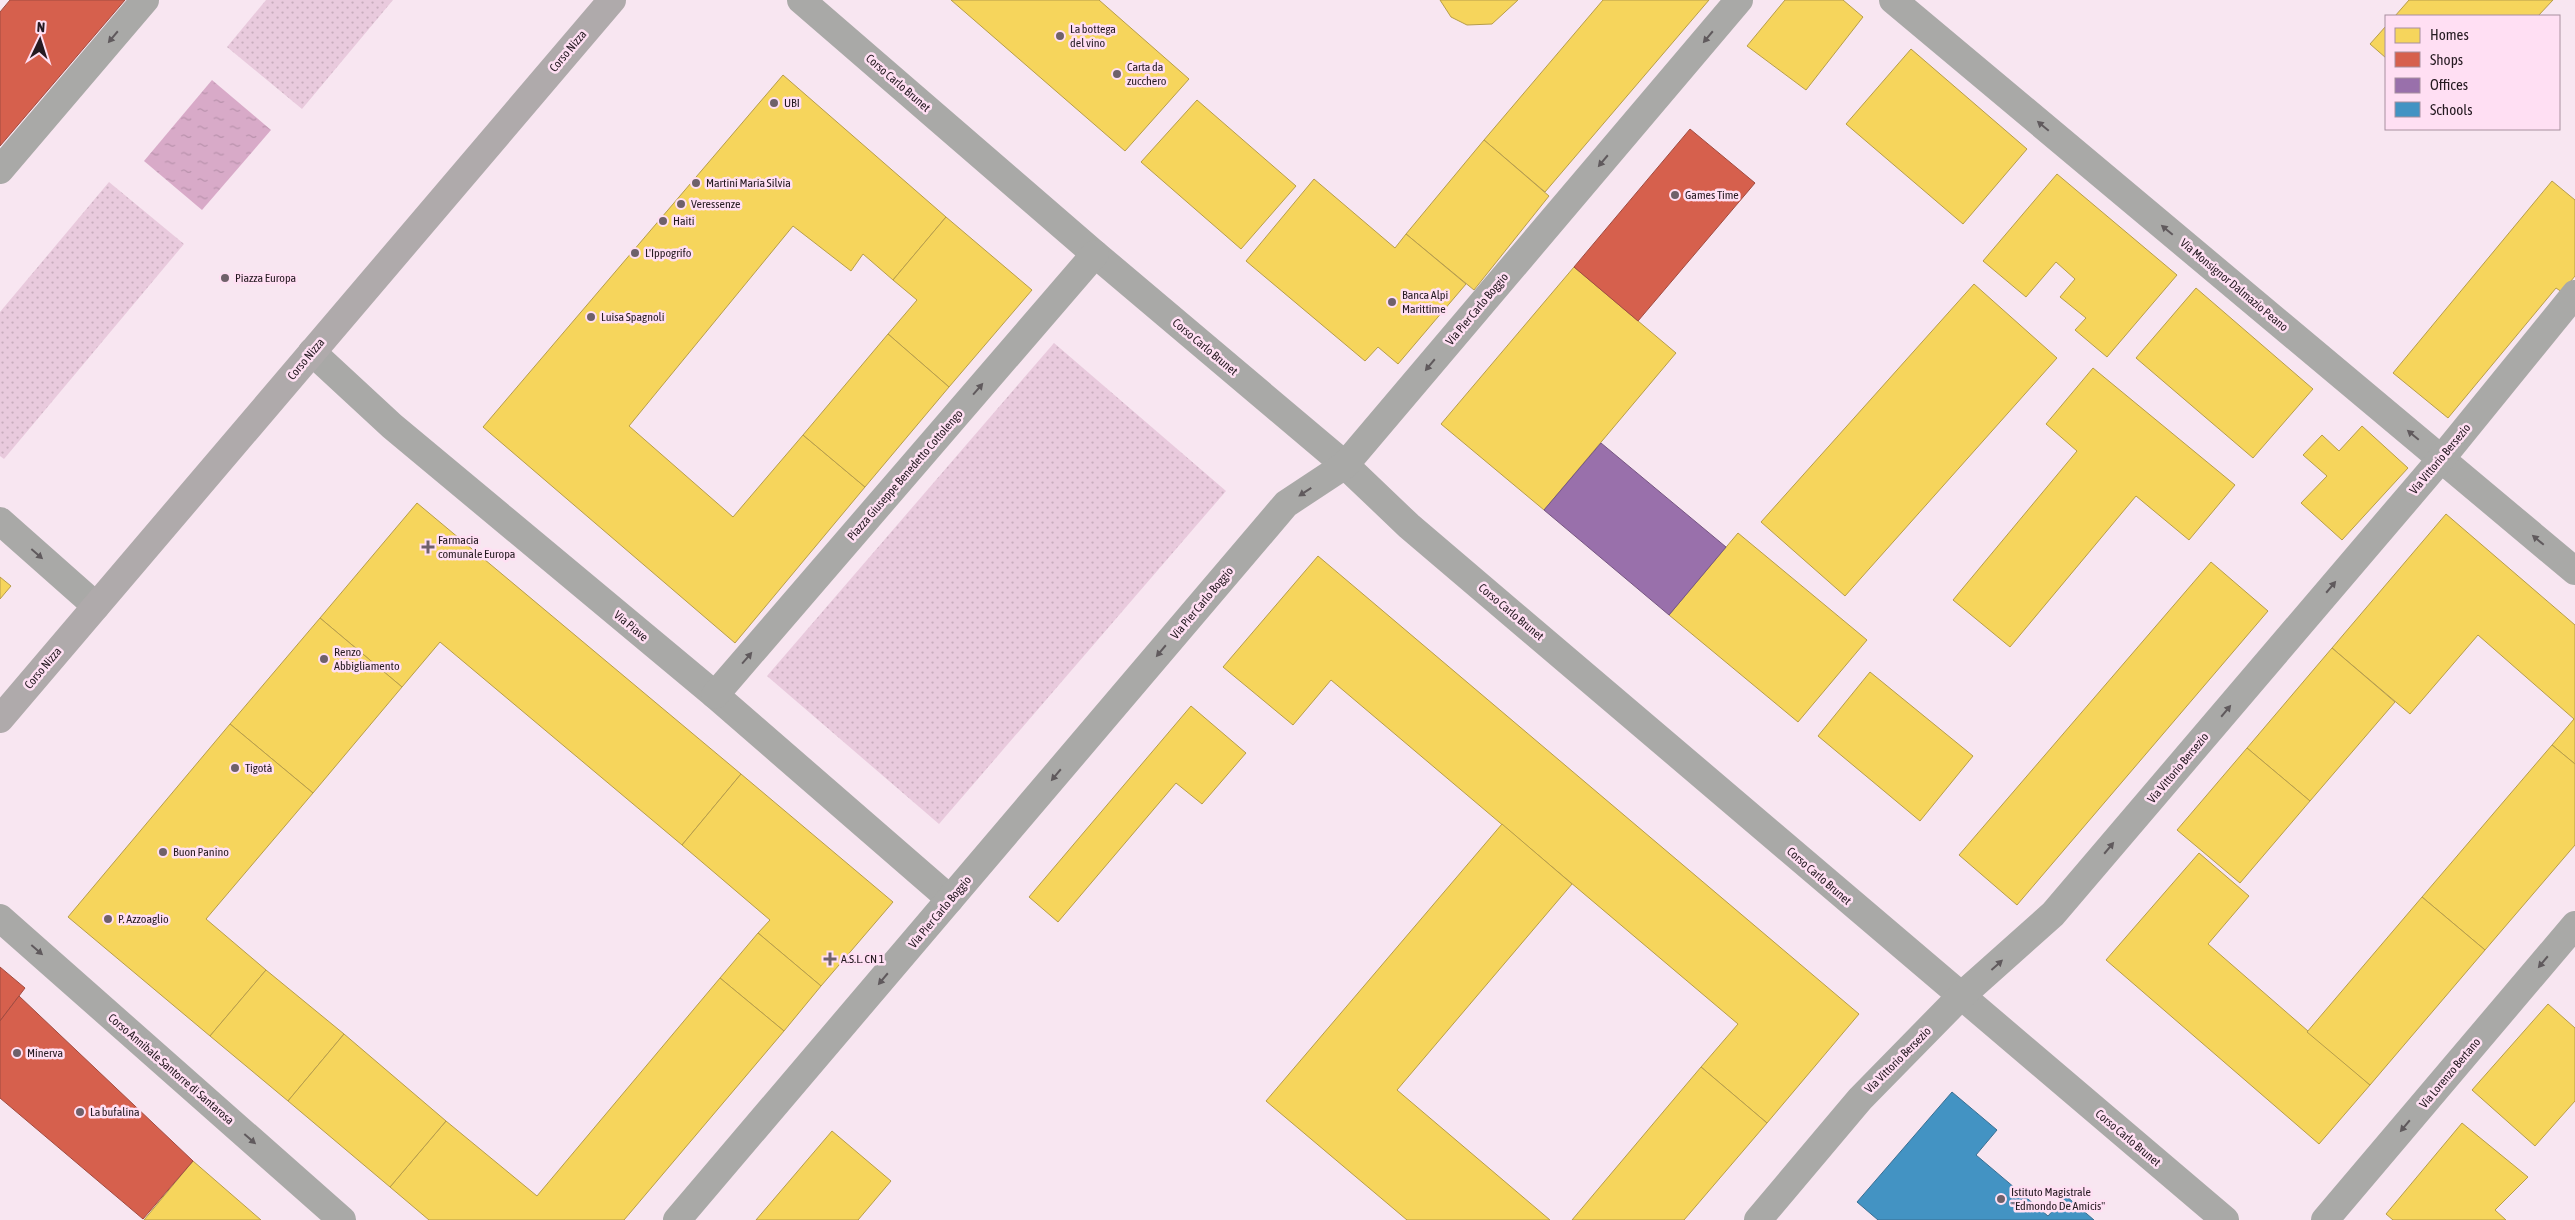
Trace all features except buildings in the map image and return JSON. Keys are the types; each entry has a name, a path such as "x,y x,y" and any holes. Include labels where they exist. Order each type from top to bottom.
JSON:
{"main road":[{"name":"Corso Nizza","path":"0,719 612,0"}],"street":[{"path":"0,170 145,0"},
{"name":"Corso Carlo Brunet","path":"801,0 1095,254 1345,465 1409,526 1960,997 2225,1220"},
{"name":"Via Pier Carlo Boggio","path":"677,1220 1286,504 1345,465 1739,0"},
{"name":"Via Monsignor Dalmazio Peano","path":"1893,0 2575,571"},
{"name":"Piazza Giuseppe Benedetto Cottolengo","path":"715,695 1095,254"},
{"name":"Via Vittorio Bersezio","path":"1758,1220 1860,1099 1960,997 2053,914 2441,459 2575,294"},
{"name":"Via Piave","path":"312,352 392,426 715,695 950,900"},
{"path":"0,521 96,606"},
{"name":"Corso Annibale Santorre di Santarosa","path":"0,918 342,1220"},
{"name":"Via Lorenzo Bertano","path":"2325,1220 2575,925"}],"shaded area":[{"path":"266,0 393,0 302,109 227,47"},
{"path":"109,182 184,244 4,459 0,456 0,312"},
{"path":"1054,343 1226,491 939,824 767,676"}],"water":[{"path":"212,80 271,130 202,210 144,161"}],"place":[{"name":"La bottega del vino","path":"1060,36"},
{"name":"Carta da zucchero","path":"1117,74"},
{"name":"UBI","path":"774,103"},
{"name":"Martini Maria Silvia","path":"696,183"},
{"name":"Games Time","path":"1675,195"},
{"name":"Veressenze","path":"681,204"},
{"name":"Haiti","path":"663,221"},
{"name":"L'Ippogrifo","path":"635,253"},
{"name":"Piazza Europa","path":"225,278"},
{"name":"Banca Alpi Marittime","path":"1392,302"},
{"name":"Luisa Spagnoli","path":"591,317"},
{"name":"Farmacia comunale Europa","path":"428,547"},
{"name":"Renzo Abbigliamento","path":"324,659"},
{"name":"Tigotà","path":"235,768"},
{"name":"Buon Panino","path":"163,852"},
{"name":"P. Azzoaglio","path":"108,919"},
{"name":"A.S.L. CN 1","path":"830,959"},
{"name":"Minerva","path":"17,1053"},
{"name":"La bufalina","path":"80,1112"},
{"name":"Istituto Magistrale \"Edmondo De Amicis\"","path":"2001,1199"}]}
